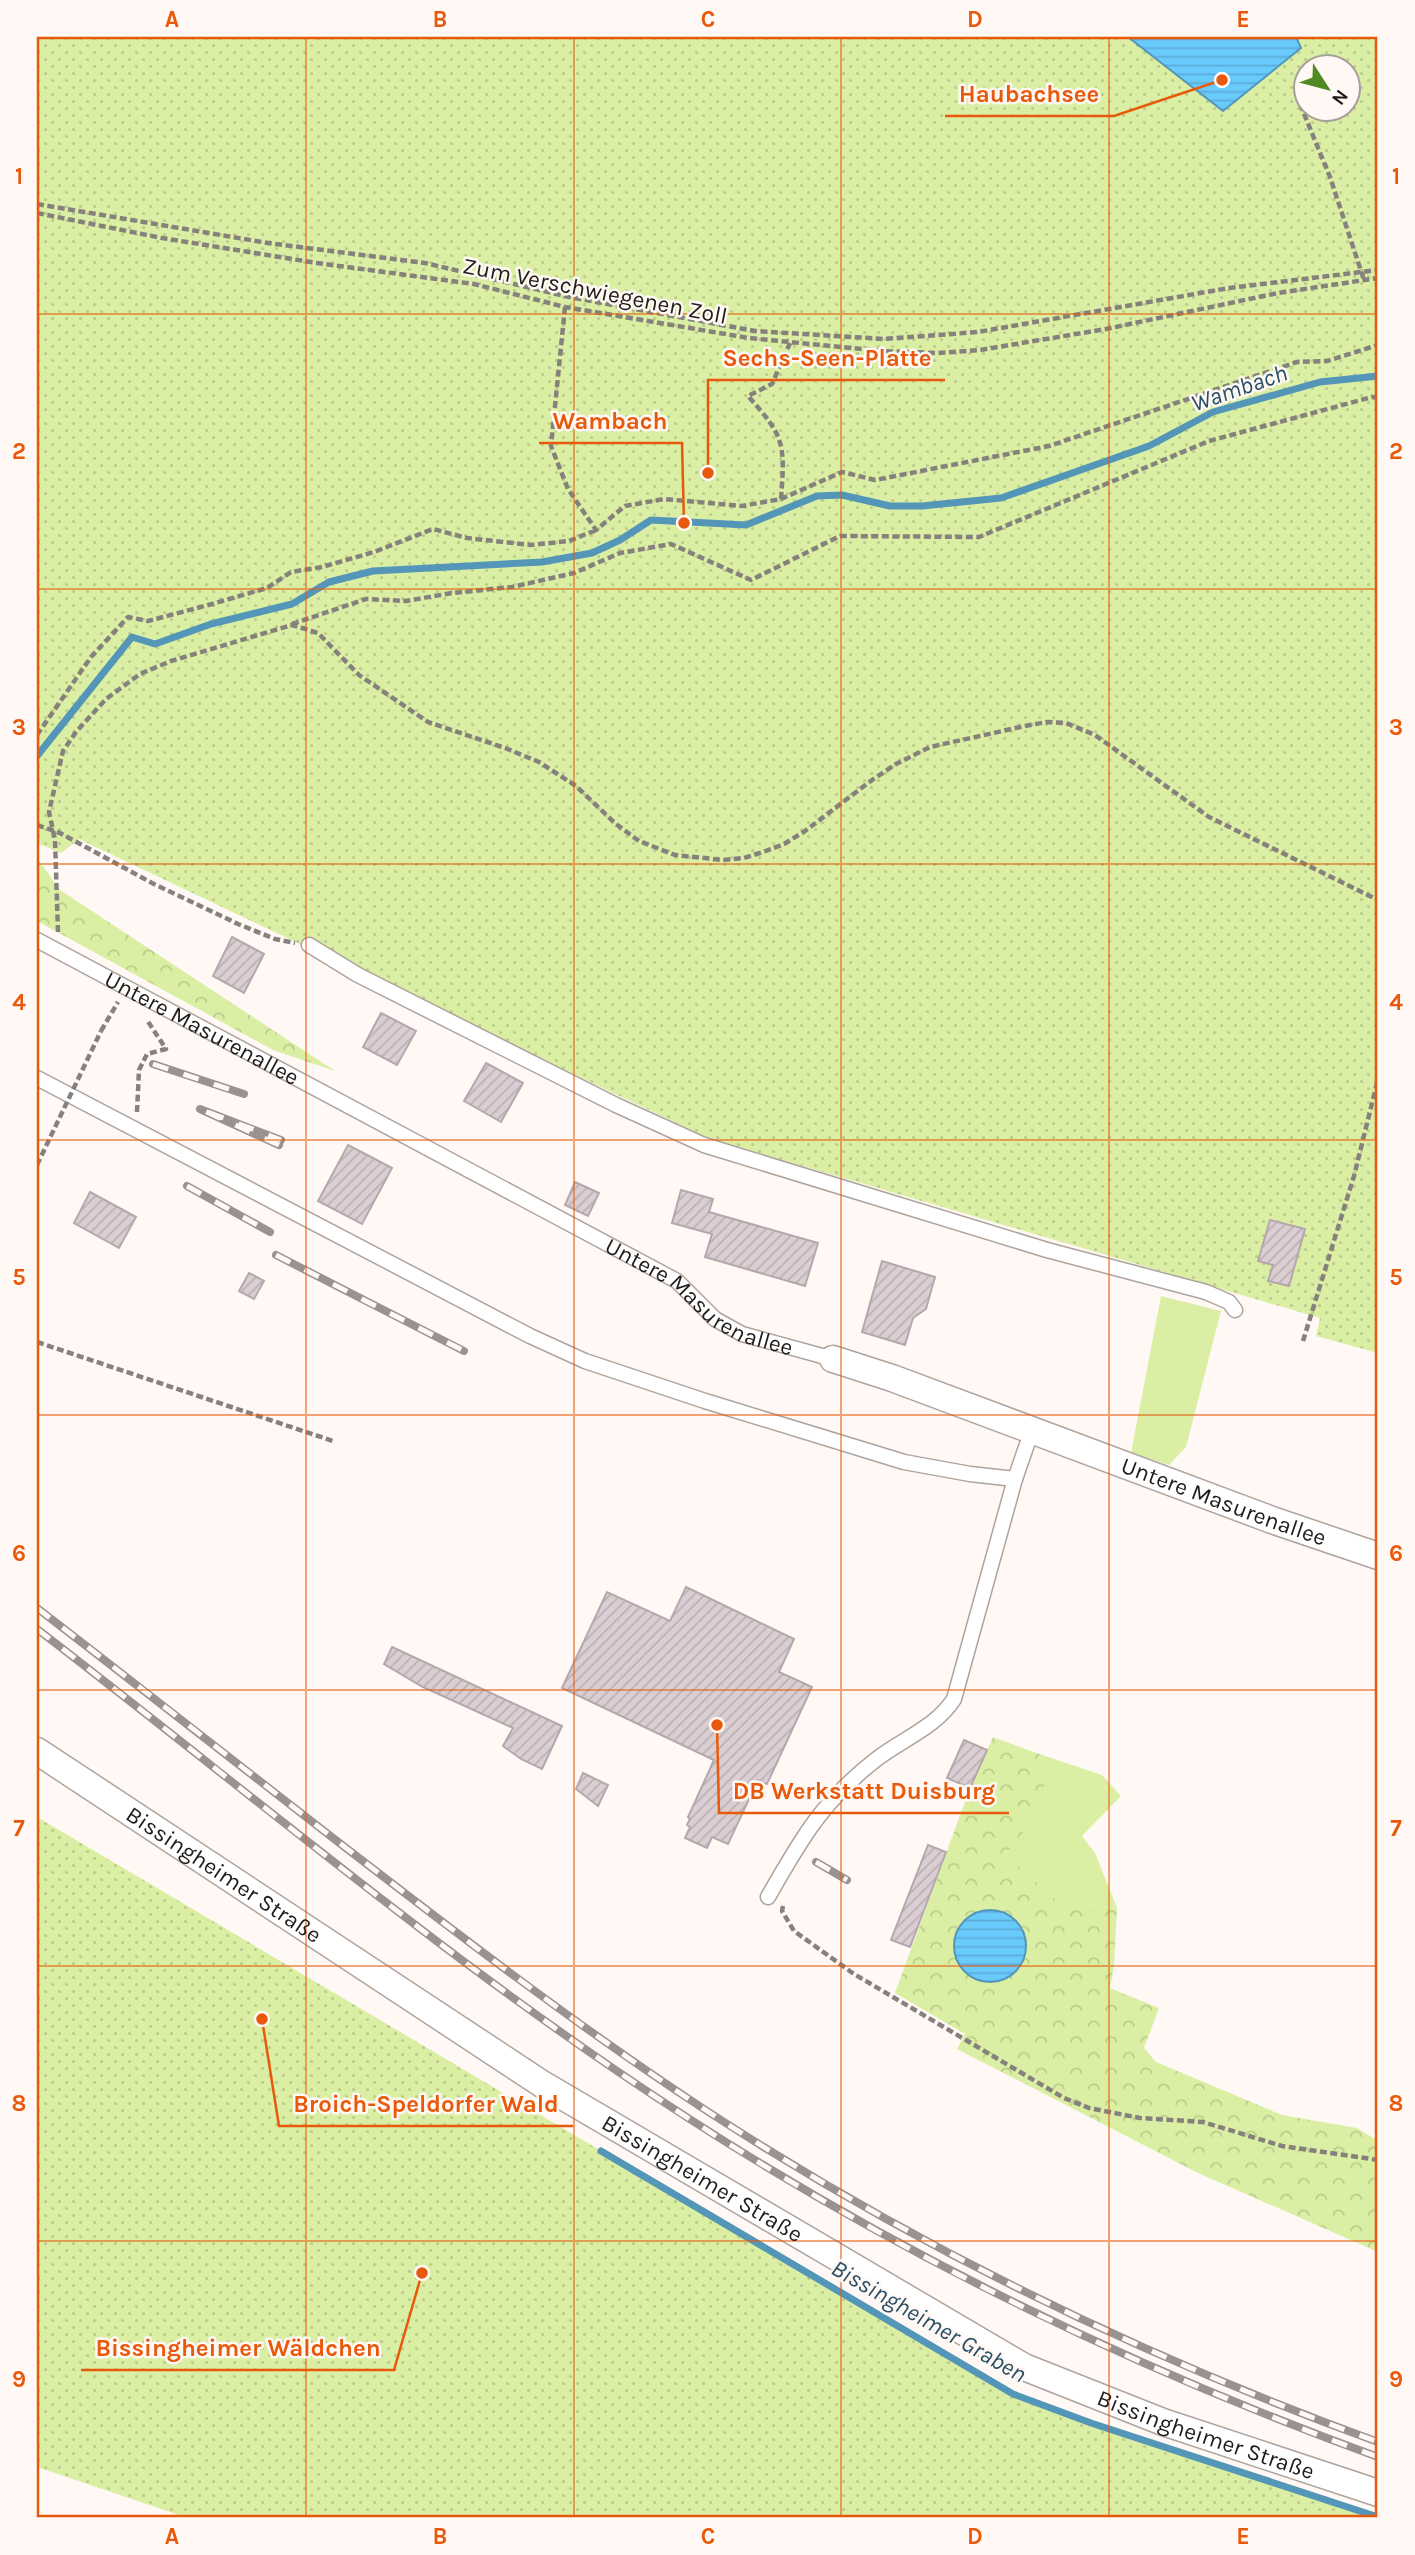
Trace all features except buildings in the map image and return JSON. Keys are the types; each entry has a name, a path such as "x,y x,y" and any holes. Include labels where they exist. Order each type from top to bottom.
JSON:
{"street":[{"name":"Untere Masurenallee","path":"833,1359 892,1378 1272,1520 1378,1556"},
{"name":"Bissingheimer Straße","path":"37,1751 542,2084 1024,2367 1163,2421 1378,2493"}],"lane":[{"name":"Untere Masurenallee","path":"37,940 677,1281 715,1319 742,1334 833,1359"},
{"path":"309,945 358,975 616,1105 704,1146 1047,1250 1206,1292 1229,1302 1235,1310"},
{"path":"37,1077 530,1336 585,1361 904,1462 1015,1479"},
{"path":"768,1897 799,1842 830,1801 878,1758 944,1713 954,1699 1015,1479 1032,1430"}],"path":[{"path":"1308,122 1331,177 1364,280"},
{"path":"37,204 268,243 425,263 569,297 755,331 884,339 978,332 1229,288 1378,270"},
{"name":"Zum Verschwiegenen Zoll","path":"37,213 162,238 474,284 565,307 790,343 937,353 980,350 1106,329 1232,303 1378,278"},
{"path":"565,307 551,446 568,489 597,530"},
{"path":"781,499 784,461 782,439 772,422 748,396 772,384 790,343"},
{"path":"37,734 91,657 128,617 148,621 223,601 267,588 291,572 322,567 374,552 433,529 467,538 531,545 569,541 597,530 625,506 638,503 664,499 742,506 781,499 842,472 875,480 1049,446 1297,362 1327,361 1378,345"},
{"path":"59,951 55,840 49,812 63,751 90,715 122,685 171,661 292,625 366,599 406,601 512,587 573,573 620,554 671,544 751,580 840,536 979,537 1209,441 1372,397 1378,398"},
{"path":"292,625 318,633 359,675 428,722 539,762 576,786 632,837 652,848 675,855 723,860 744,858 763,852 784,844 805,831 872,780 930,747 1047,722 1066,723 1080,727 1102,740 1209,817 1378,900"},
{"path":"37,825 51,829 152,883 239,924 275,939 309,945"},
{"path":"37,1165 101,1031 127,988"},
{"path":"136,1131 139,1070 147,1054 166,1049 145,1016"},
{"path":"1303,1341 1354,1176 1378,1079"},
{"path":"37,1342 333,1441"},
{"path":"783,1904 782,1911 793,1931 854,1974 1064,2098 1089,2108 1140,2118 1203,2122 1282,2146 1378,2160"}],"green space":[{"path":"37,37 1378,37 1378,1353 1316,1336 1320,1318 708,1138 79,839 61,853 37,843"},
{"path":"37,858 60,890 335,1071 273,1050 37,921"},
{"path":"1161,1296 1221,1311 1186,1447 1169,1465 1131,1453"},
{"path":"993,1737 1042,1755 1045,1803 1006,1854 1056,1900 1117,1908 1110,1988 1159,2008 1144,2048 1156,2062 1282,2115 1357,2128 1378,2141 1378,2252 1198,2173 957,2049 965,2034 895,1993 970,1788"},
{"path":"1042,1755 1102,1775 1121,1796 1082,1836 1095,1853 1117,1908 1056,1900 1006,1854 1044,1801"},
{"path":"37,1817 1012,2394 1370,2518 188,2518 37,2467"}],"water":[{"path":"1128,37 1296,37 1301,48 1292,52 1292,55 1223,111"},
{"path":"983,1910 997,1910 1016,1920 1026,1939 1026,1953 1016,1972 997,1982 983,1982 964,1972 954,1953 954,1939 964,1920"}],"waterway":[{"name":"Wambach","path":"37,756 132,637 155,644 211,624 292,604 329,582 373,571 542,562 592,553 620,540 651,520 746,525 817,496 842,495 890,506 922,506 1001,498 1149,446 1213,412 1320,382 1378,376"},
{"name":"Bissingheimer Graben","path":"601,2151 1013,2394 1091,2423 1378,2517"}],"railway":[{"path":"153,1064 244,1094"},
{"path":"279,1145 200,1109 281,1140"},
{"path":"187,1186 270,1232"},
{"path":"276,1255 464,1351"},
{"path":"37,1608 517,1978 659,2079 786,2161 949,2253 1033,2296 1204,2374 1378,2442"},
{"path":"37,1629 325,1856 471,1967 620,2073 710,2132 801,2188 987,2289 1179,2378 1378,2457"},
{"path":"816,1862 847,1880"}],"place":[{"name":"Haubachsee","path":"1222,80"},
{"name":"Sechs-Seen-Platte","path":"708,473"},
{"name":"Wambach","path":"684,523"},
{"name":"DB Werkstatt Duisburg","path":"717,1725"},
{"name":"Broich-Speldorfer Wald","path":"262,2019"},
{"name":"Bissingheimer Wäldchen","path":"422,2273"}]}
